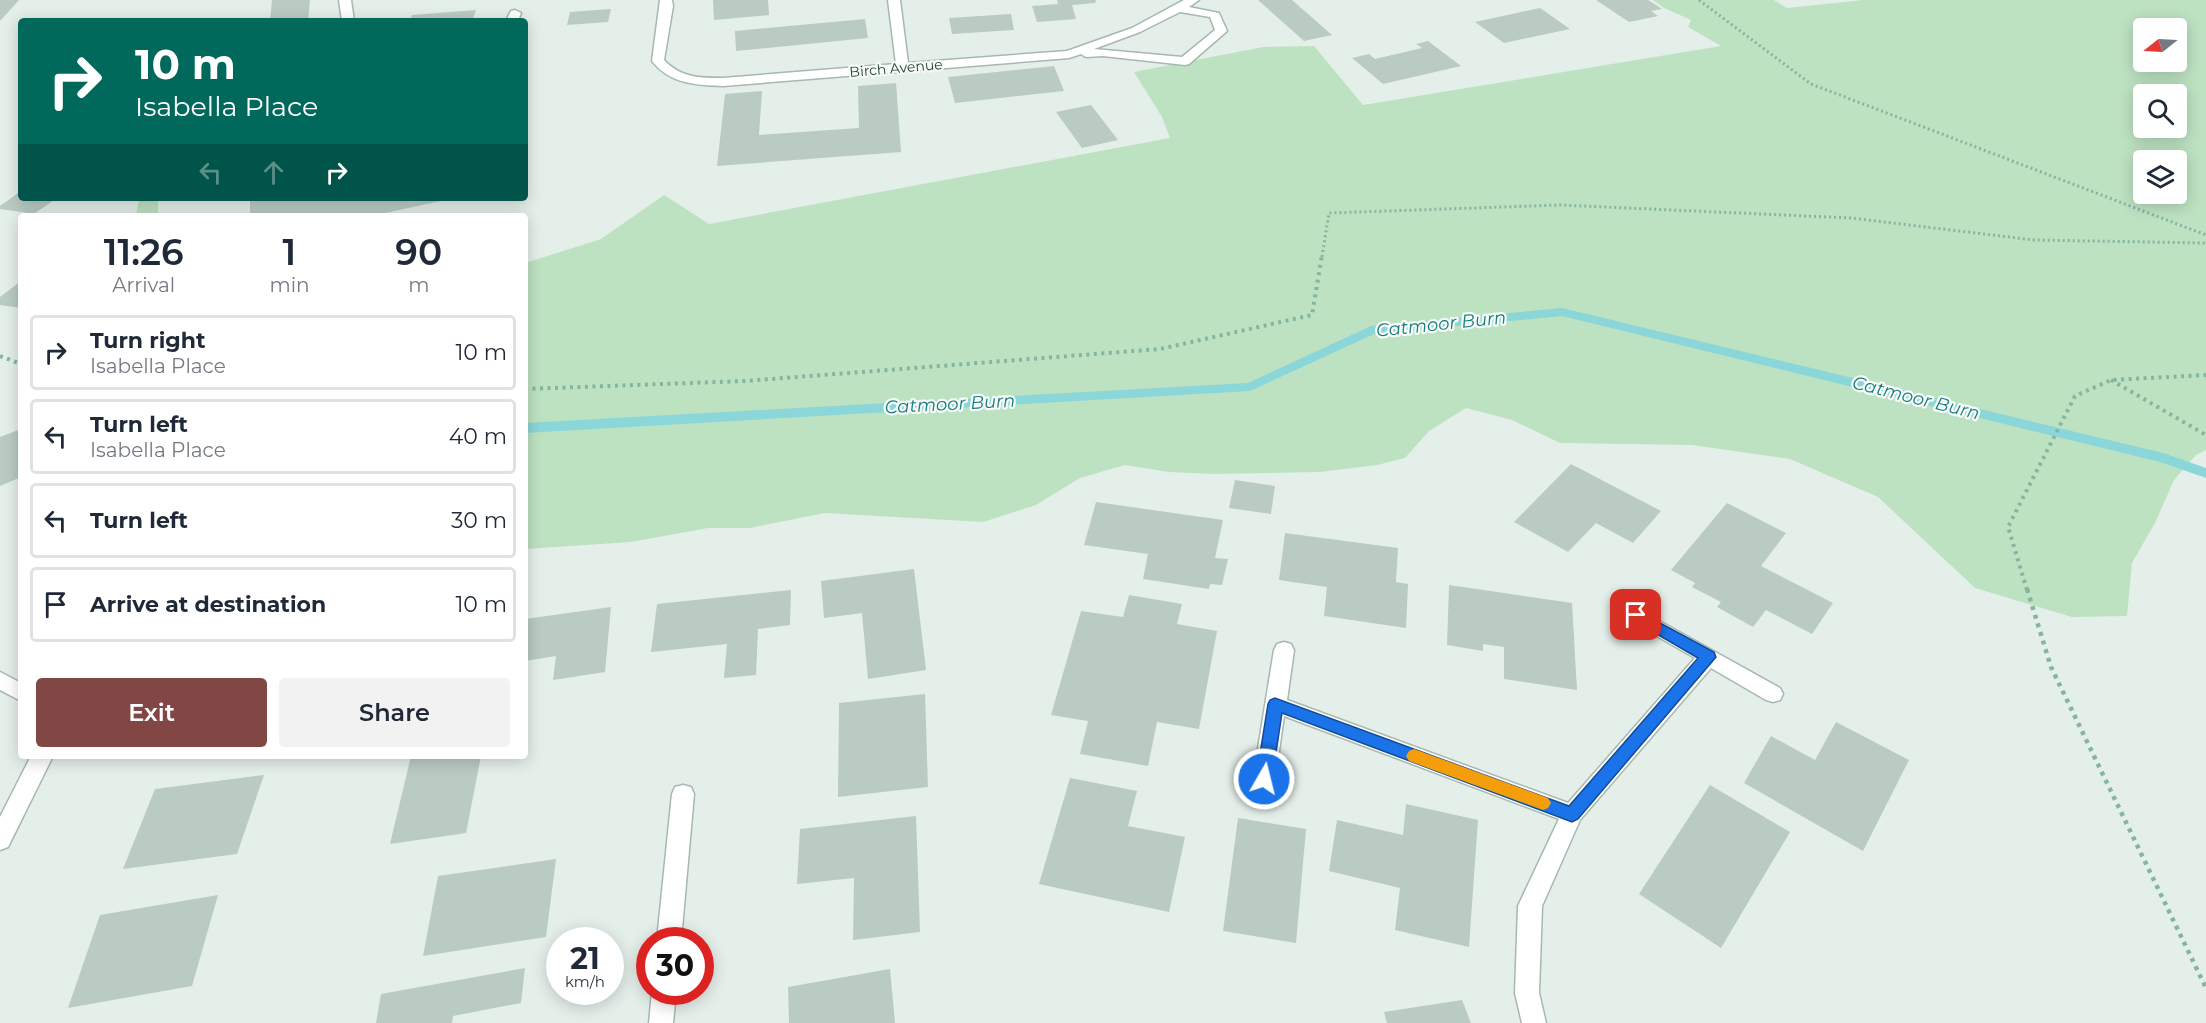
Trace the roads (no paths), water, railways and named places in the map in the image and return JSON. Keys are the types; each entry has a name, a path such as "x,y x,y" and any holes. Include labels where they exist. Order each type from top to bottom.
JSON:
{"street":[{"path":"345,0 348,18"},
{"name":"Birch Avenue","path":"666,0 658,61 670,75 692,81 723,82 1069,54 1136,30 1193,0"},
{"path":"894,0 902,68"},
{"path":"1069,54 1103,52 1185,61 1221,31 1215,15 1179,8"},
{"path":"1636,615 1773,694"},
{"path":"1264,779 1284,650"},
{"path":"1534,1023 1527,993 1530,906 1572,814 1708,657"},
{"path":"0,680 18,691"},
{"path":"1275,704 1572,814"},
{"path":"0,840 40,759"},
{"path":"670,927 683,794"},
{"path":"661,1023 663,1005"}],"waterway":[{"name":"Catmoor Burn","path":"528,428 1250,387 1371,330 1562,312 2163,458 2206,473"}]}
